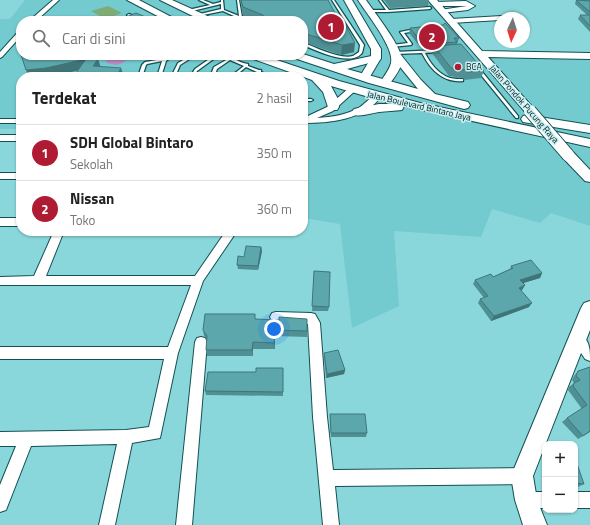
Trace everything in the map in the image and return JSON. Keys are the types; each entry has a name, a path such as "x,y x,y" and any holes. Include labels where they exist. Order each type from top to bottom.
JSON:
{"main road":[{"path":"132,0 162,16"},
{"path":"164,0 200,16"},
{"path":"348,0 375,46 376,58 374,81"},
{"path":"362,0 394,52 417,82 432,97"},
{"name":"Jalan Pondok Pucung Raya","path":"435,6 451,21 590,178"},
{"path":"357,15 370,14"},
{"path":"357,91 393,70 394,52"},
{"path":"480,54 590,56"},
{"path":"331,68 376,58"},
{"name":"Jalan Boulevard Bintaro Jaya","path":"308,59 331,68 432,97 463,110 590,144"},
{"name":"Jalan Boulevard Bintaro Jaya","path":"250,60 297,72"},
{"path":"291,70 300,71 309,69 312,66 312,63 308,60"},
{"name":"Jalan Boulevard Bintaro Jaya","path":"308,76 357,91 426,108 463,110 590,129"},
{"path":"317,79 329,92 332,98 333,107"},
{"path":"358,112 386,107 426,108"},
{"path":"535,525 536,500 522,476 590,308"}],"street":[{"path":"38,16 56,0"},
{"path":"451,21 494,18"},
{"path":"0,56 16,38"},
{"path":"308,119 333,107 357,91"},
{"path":"308,121 330,120 358,112 369,106 378,96"},
{"path":"0,121 16,121"},
{"path":"0,138 16,138"},
{"path":"0,176 16,176"},
{"path":"0,222 16,222"},
{"path":"38,281 57,236"},
{"path":"0,439 126,437 155,433 172,354 198,280 229,236"},
{"path":"0,281 198,280"},
{"path":"276,317 311,318 314,323 320,417 331,525"},
{"path":"578,339 590,355"},
{"path":"184,525 201,342"},
{"path":"0,353 172,354"},
{"path":"107,525 126,437"},
{"path":"0,504 27,438"},
{"path":"327,478 522,476"},
{"path":"578,500 590,500"}],"lane":[{"path":"200,0 217,7"},
{"path":"238,0 241,16"},
{"path":"308,46 343,58 354,57 360,54 362,45 333,0"},
{"path":"380,0 388,11"},
{"path":"191,12 211,4 222,5 238,16"},
{"path":"191,12 222,5"},
{"path":"191,12 222,5"},
{"path":"370,14 435,6"},
{"path":"342,14 357,15"},
{"path":"394,52 410,44 402,32 418,30"},
{"path":"394,52 446,50"},
{"path":"423,52 441,76 450,81 462,80"},
{"path":"142,72 146,63 164,60 160,72"},
{"path":"176,72 179,64 186,60"},
{"path":"195,72 210,60"},
{"path":"214,72 216,68 228,60"},
{"path":"237,72 250,60 260,71"},
{"path":"475,66 517,117"}],"shaded area":[{"path":"25,0 436,0 483,54 590,55 590,226 551,213 540,223 492,209 481,237 394,231 399,306 352,328 340,224 308,219 308,72 16,72 16,129 0,129 0,19 10,19"},
{"path":"106,60 126,60 121,64 115,65 106,62"}],"green space":[{"path":"108,6 122,13 114,16 100,16 91,11"}],"building":[{"path":"241,0 328,0 336,15 340,15 355,43 342,45 308,35 308,16 263,16 243,7"},
{"path":"576,0 590,1 590,12"},
{"path":"136,13 143,16 128,16"},
{"path":"580,15 590,15 590,26"},
{"path":"445,23 459,38 454,38 457,42 430,44 426,39 419,39 410,28 443,25"},
{"path":"461,44 484,71 467,72 465,70 451,68 434,46"},
{"path":"23,60 82,60 46,68 26,70"},
{"path":"85,60 97,60 93,66 121,68 119,72 77,72"},
{"path":"246,246 261,247 258,266 237,265 238,256 244,257"},
{"path":"531,260 542,273 520,280 525,285 519,288 532,303 494,316 480,299 488,296 475,280 491,274 493,277 513,268 511,266"},
{"path":"314,271 330,272 329,307 312,306"},
{"path":"205,314 255,314 255,319 279,320 279,317 307,319 307,331 275,330 274,343 253,342 252,350 206,350 207,336 203,330"},
{"path":"338,350 345,370 327,374 324,353"},
{"path":"590,367 590,431 583,436 567,418 587,405 573,386 574,383 580,380 576,376 578,371"},
{"path":"256,368 283,368 283,392 205,391 208,372 256,372"},
{"path":"330,414 365,414 367,433 331,433"},
{"path":"578,467 584,484 578,483"}],"place":[{"name":"SDH Global Bintaro","path":"331,27"},
{"name":"Nissan","path":"432,37"},
{"name":"BCA","path":"458,67"}]}
